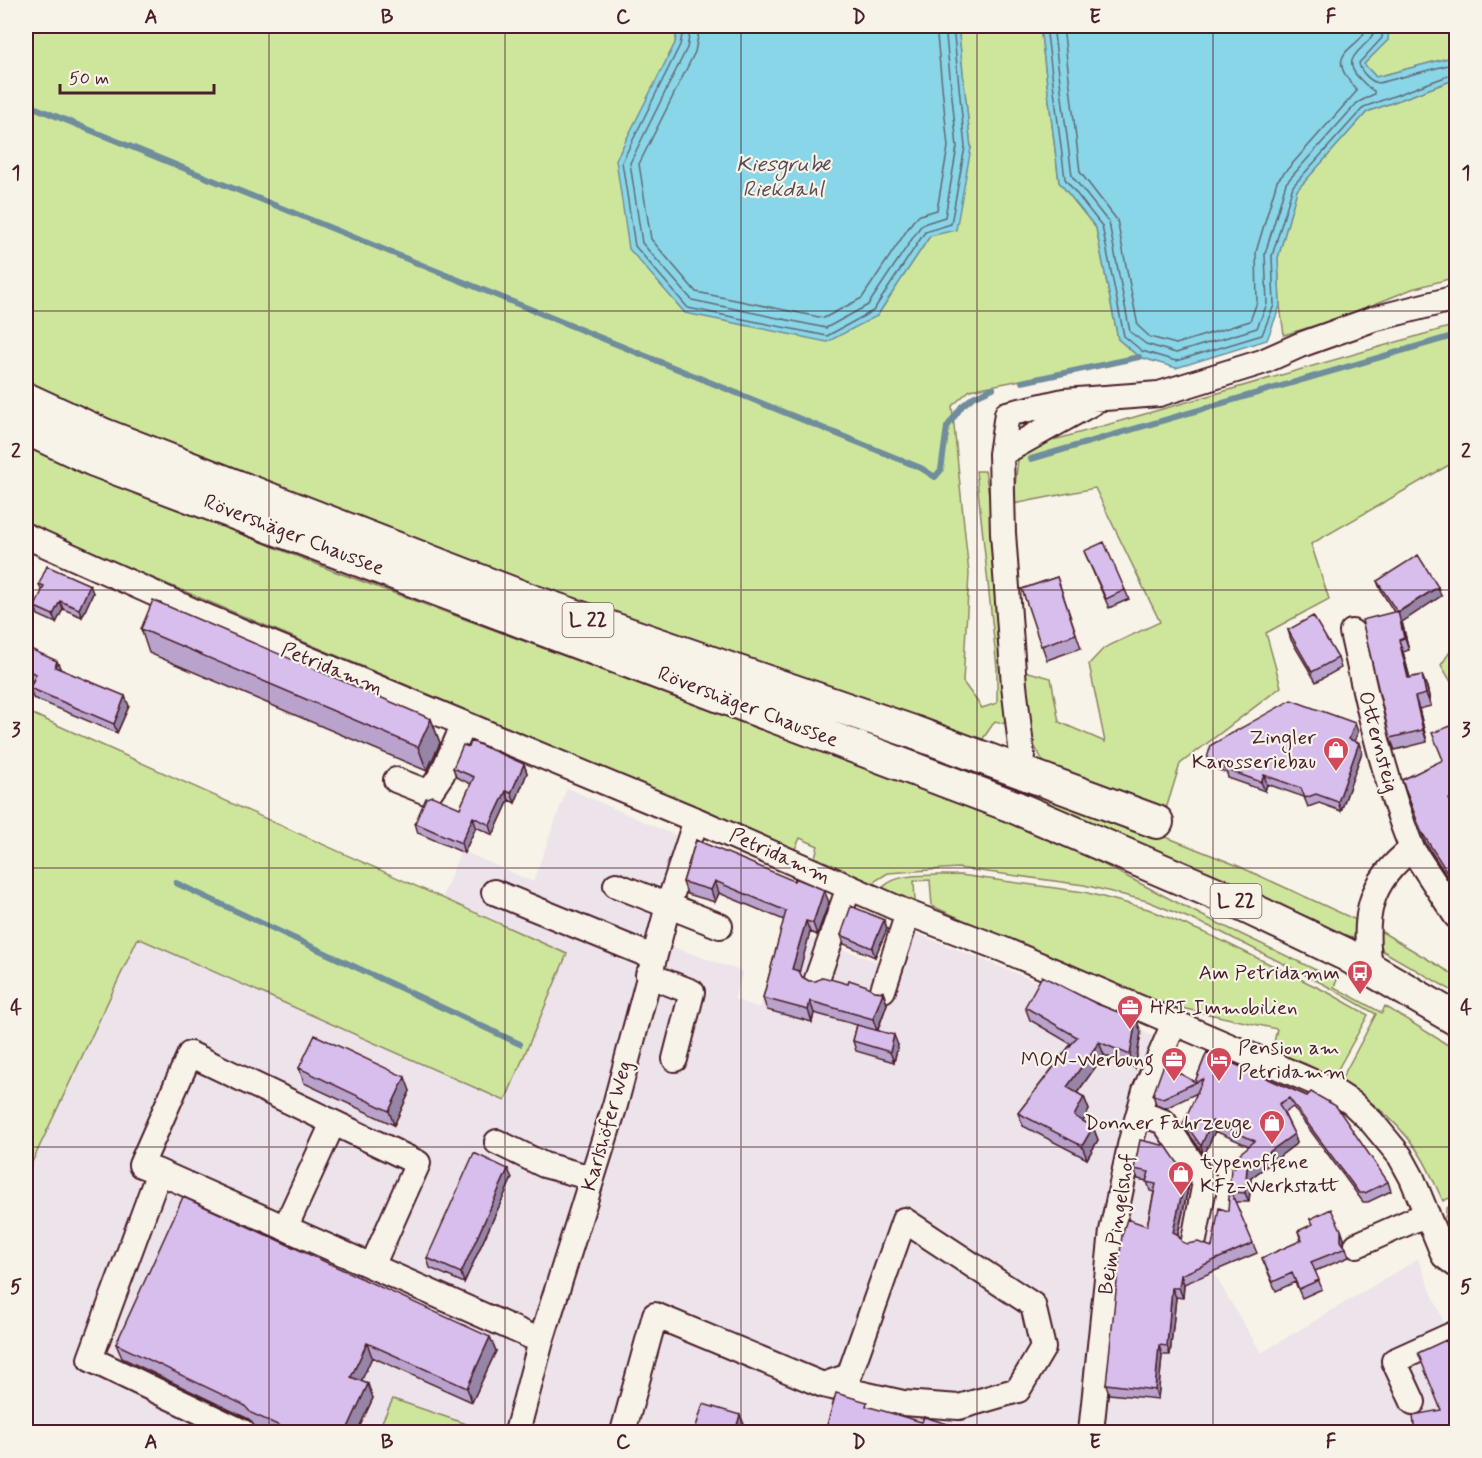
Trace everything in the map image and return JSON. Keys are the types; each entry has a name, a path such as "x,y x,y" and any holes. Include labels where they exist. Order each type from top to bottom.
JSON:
{"main road":[{"name":"Rövershäger Chaussee","path":"26,399 104,435 532,601 1019,770 1157,822"},
{"name":"Rövershäger Chaussee","path":"26,428 94,460 1012,806 1236,902 1345,954 1456,1019"}],"street":[{"path":"1019,770 1022,755 1014,685 1004,545 1001,454 1007,414 1064,401 1159,394 1262,362 1300,345 1373,320 1456,297"},
{"path":"1001,454 1101,399"},
{"name":"Petridamm","path":"26,536 200,614 696,820 908,913 1002,949 1332,1090 1352,1103 1371,1121 1400,1156 1412,1178 1444,1256 1456,1265"},
{"name":"Otternsteig","path":"1352,632 1375,739 1397,811 1412,849 1456,916"},
{"path":"396,780 429,794 442,774 464,724"},
{"name":"Karlshöfer Weg","path":"517,1432 541,1341 615,1105 668,906 696,820"},
{"path":"1370,968 1366,938 1369,911 1378,884 1394,862 1412,849"},
{"path":"616,885 720,926"},
{"path":"817,979 849,887"},
{"path":"494,892 651,966 692,992 675,1059"},
{"path":"883,990 908,913"},
{"name":"Beim Pingelshof","path":"1091,1432 1112,1231 1145,1090 1174,1023"},
{"path":"372,1266 418,1163 190,1054 141,1165 541,1341"},
{"path":"1139,1113 1164,1122 1205,1182 1194,1240"},
{"path":"285,1228 333,1123"},
{"path":"497,1142 544,1165 592,1178"},
{"path":"159,1172 90,1359 243,1432"},
{"path":"1357,1245 1427,1214"},
{"path":"623,1432 655,1315 823,1385 903,1403 959,1407 1018,1390 1043,1348 1033,1305 904,1220 849,1376 823,1385"},
{"path":"1413,1402 1394,1360 1456,1333"}],"shaded area":[{"path":"567,788 679,837 648,933 670,946 743,972 734,999 760,1008 784,928 897,969 910,931 1044,983 1154,1037 1138,1086 1205,1182 1222,1218 1213,1272 1261,1353 1418,1259 1456,1353 1456,1432 26,1432 26,1175 138,937 505,1101 567,954 442,898 461,850 533,882"}],"green space":[{"path":"26,26 678,26 675,43 877,316 930,236 971,148 958,26 1040,26 1059,182 1096,228 1118,339 1139,357 970,390 952,406 969,574 963,682 982,708 997,703 997,668 976,471 985,471 1000,557 1013,726 995,721 980,743 532,589 26,387"},
{"path":"1389,26 1456,26 1456,56 1376,77 1364,64 1388,40"},
{"path":"1456,79 1456,277 1412,289 1340,318 1284,335 1278,258 1297,190 1367,112"},
{"path":"1456,325 1456,461 1311,544 1329,599 1266,633 1281,687 1180,764 1166,809 1046,766 1031,740 1021,670 1051,678 1059,722 1105,742 1089,664 1104,648 1160,622 1095,488 1013,504 1019,450"},
{"path":"26,444 331,570 757,727 1064,844 1203,916 1337,980 1334,987 1382,1013 1385,1006 1456,1050 1456,1195 1443,1201 1425,1163 1396,1124 1364,1097 1340,1082 1376,1014 1327,986 1213,928 1147,901 1084,885 958,868 888,873 872,883 815,857 818,846 800,838 795,849 134,570 26,522"},
{"path":"196,480 1151,831 1236,865 1356,920 1355,937 1351,938 1310,918 1127,840"},
{"path":"1456,643 1456,690 1441,665"},
{"path":"26,711 567,954 505,1101 138,938 26,1175"},
{"path":"960,875 1084,892 1148,909 1212,936 1329,993 1368,1015 1333,1078 1306,1064 1272,1051 1277,1029 1172,1006 1099,980 932,906 930,880 914,881 915,903 882,889 896,879 907,877"},
{"path":"1382,932 1456,976 1456,993 1383,951 1378,936"},
{"path":"1456,1204 1456,1240 1443,1223 1446,1208"},
{"path":"393,1399 490,1432 377,1432"}],"water":[{"name":"Kiesgrube Riekdahl","path":"678,26 958,26 971,148 956,230 930,236 877,316 827,342 685,313 629,249 616,160 675,43"},
{"path":"1040,26 1389,26 1388,40 1364,64 1376,77 1456,56 1456,79 1367,112 1297,190 1278,258 1280,306 1267,340 1176,368 1139,357 1118,339 1096,228 1059,182"}],"building":[{"path":"1104,542 1125,590 1106,599 1084,551"},
{"path":"1418,555 1438,587 1397,612 1377,581"},
{"path":"47,566 90,585 79,609 60,601 53,615 35,607 44,586 39,584"},
{"path":"1057,577 1076,634 1041,646 1022,589"},
{"path":"153,600 431,719 418,747 141,629"},
{"path":"1398,611 1404,638 1399,640 1408,678 1422,675 1426,694 1415,697 1423,730 1390,738 1362,620"},
{"path":"1313,616 1338,658 1312,672 1288,630"},
{"path":"26,647 57,661 55,667 125,696 114,724 30,688 36,674 26,670"},
{"path":"1291,700 1355,723 1349,739 1359,743 1338,802 1316,794 1305,798 1301,788 1264,775 1261,782 1225,769 1226,765 1207,758 1211,745"},
{"path":"1456,724 1456,796 1449,799 1456,812 1456,886 1421,831 1402,780 1443,760 1432,733"},
{"path":"471,741 524,764 511,793 506,791 490,825 473,817 461,843 415,823 426,798 432,796 460,808 474,777 453,768 463,745 469,747"},
{"path":"696,840 794,881 795,878 824,890 813,923 806,921 792,969 799,971 802,977 809,981 816,981 823,977 848,984 849,980 874,991 883,992 873,1019 810,1001 808,1010 763,998 786,911 715,881 711,890 683,882"},
{"path":"851,906 884,920 872,948 841,935"},
{"path":"1042,976 1097,1004 1136,1019 1130,1055 1099,1042 1067,1087 1084,1097 1074,1116 1093,1127 1082,1146 1018,1113 1077,1037 1025,1007"},
{"path":"857,1025 894,1035 890,1052 853,1041"},
{"path":"315,1035 405,1077 389,1111 299,1068"},
{"path":"1207,1052 1307,1096 1311,1092 1336,1106 1388,1182 1365,1193 1359,1193 1289,1098 1279,1104 1294,1134 1247,1168 1245,1193 1231,1192 1253,1243 1181,1275 1179,1288 1172,1288 1167,1346 1159,1345 1155,1390 1106,1384 1122,1235 1127,1219 1147,1226 1156,1184 1146,1182 1149,1172 1134,1169 1140,1140 1166,1146 1186,1175 1173,1232 1187,1244 1198,1242 1212,1247 1219,1208 1228,1211 1231,1168 1235,1168 1238,1155 1255,1141 1212,1121 1201,1146 1184,1122 1203,1079 1163,1098 1153,1095 1163,1067 1168,1067 1195,1082"},
{"path":"474,1153 508,1169 461,1273 427,1258"},
{"path":"183,1197 490,1337 467,1388 367,1343 351,1377 368,1384 346,1432 293,1432 251,1413 244,1405 116,1344"},
{"path":"1331,1209 1341,1230 1341,1241 1346,1248 1311,1262 1319,1280 1299,1289 1292,1273 1273,1282 1262,1258 1302,1240 1298,1231 1313,1224 1310,1219"},
{"path":"1446,1340 1456,1366 1456,1432 1414,1432 1413,1415 1441,1410 1418,1353"},
{"path":"836,1393 867,1402 866,1406 922,1422 924,1417 961,1428 959,1432 825,1432"},
{"path":"703,1404 740,1415 735,1432 695,1430"}],"waterway":[{"path":"26,104 921,468 935,477 941,470 947,427 962,406 973,397 993,388"},
{"path":"1031,459 1456,335"},
{"path":"1022,382 1139,357"},
{"path":"176,883 520,1044"}],"place":[{"name":"Zingler Karosseriebau","path":"1336,773"},
{"name":"Am Petridamm","path":"1360,996"},
{"name":"HRI Immobilien","path":"1130,1031"},
{"name":"MON-Werbung","path":"1174,1083"},
{"name":"Pension am Petridamm","path":"1219,1083"},
{"name":"Donner Fahrzeuge","path":"1272,1146"},
{"name":"typenoffene KFz-Werkstatt","path":"1181,1197"}]}
